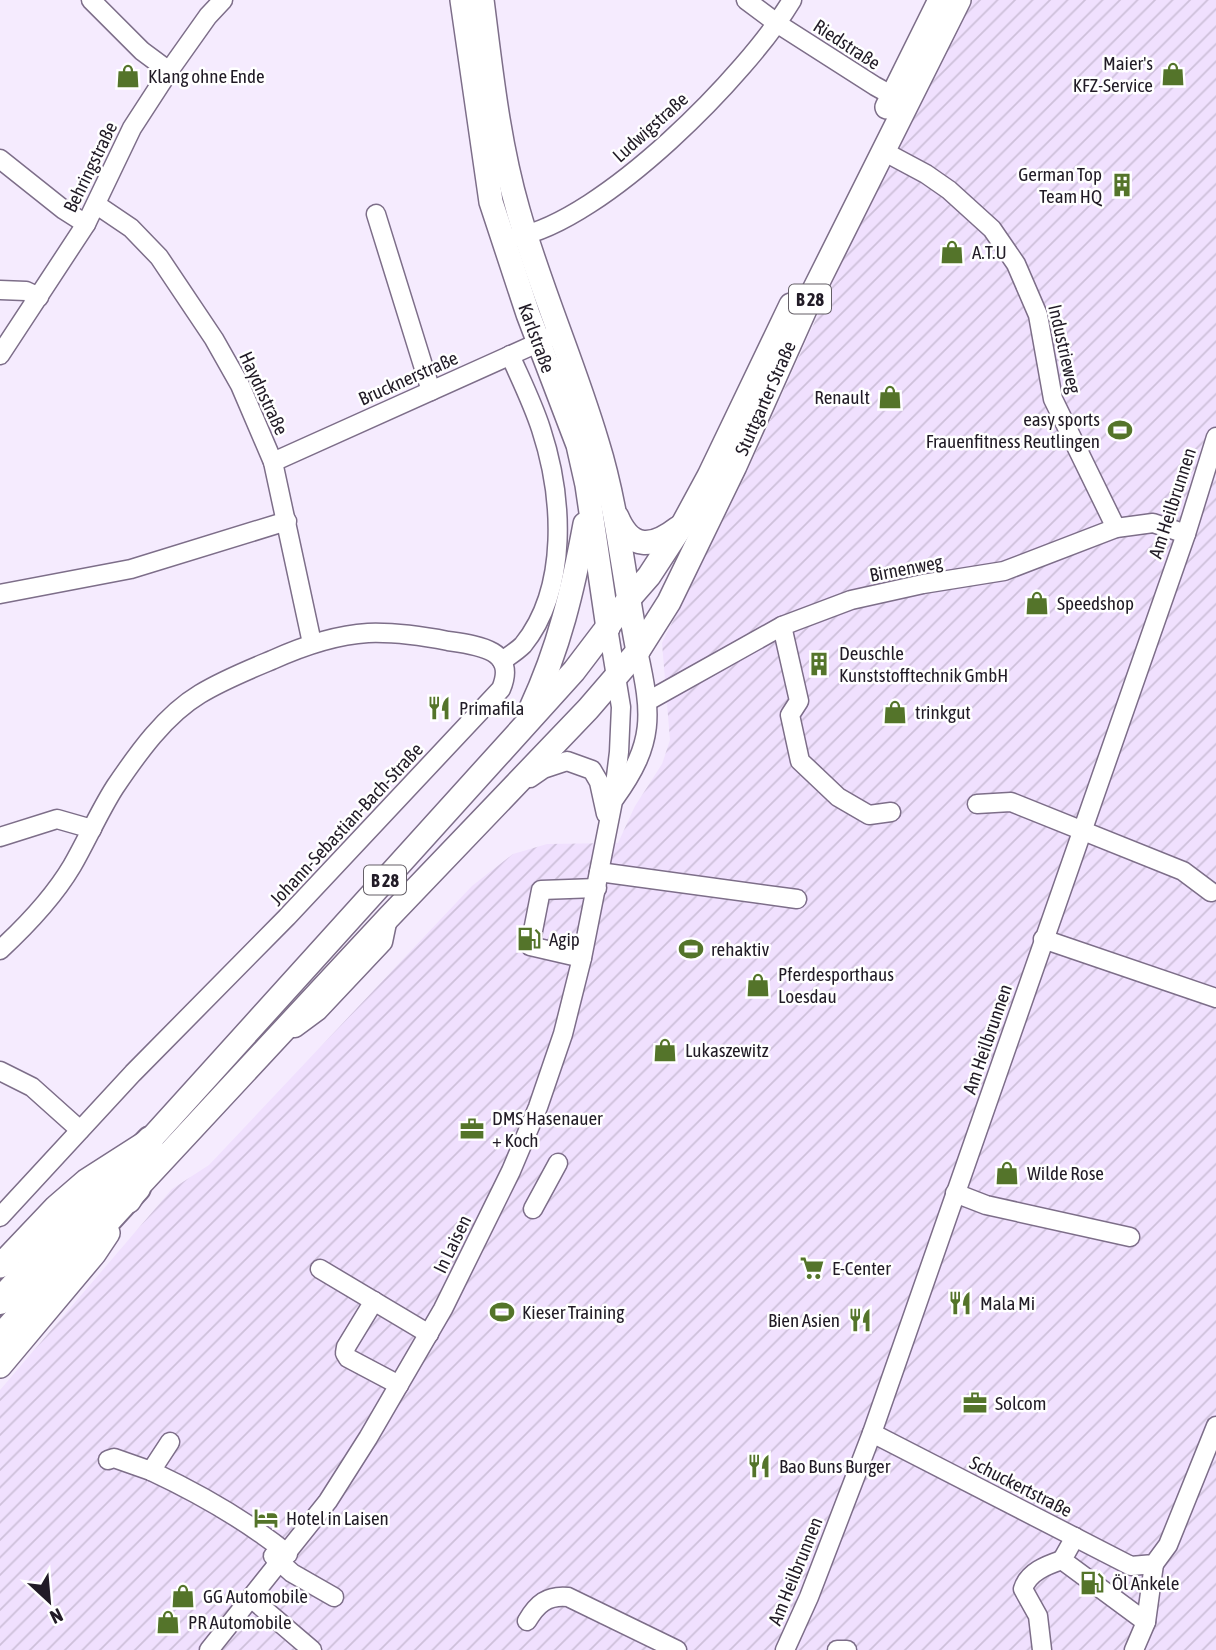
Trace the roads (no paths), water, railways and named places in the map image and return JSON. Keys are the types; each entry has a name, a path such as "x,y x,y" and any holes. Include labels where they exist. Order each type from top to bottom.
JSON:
{"highway":[{"name":"B 28","path":"0,1301 150,1140"},
{"name":"B 28","path":"0,1338 137,1188"}],"main road":[{"name":"Karlstraße","path":"463,0 488,181 501,237 600,504 628,600 642,635"},
{"name":"Karlstraße","path":"482,0 496,111 515,200 598,444 609,637"},
{"name":"Stuttgarter Straße","path":"628,600 649,576 683,524 709,476 940,0"},
{"name":"Stuttgarter Straße","path":"616,674 642,635 669,602 735,466 811,296 959,0"},
{"path":"600,504 626,533 640,542 653,543 668,536 683,524"},
{"path":"521,730 557,646 600,504"},
{"name":"B 28","path":"150,1140 574,671 609,637 628,600"},
{"path":"609,637 642,635"},
{"name":"B 28","path":"137,1188 388,918 588,709 616,674"},
{"path":"0,1266 56,1207 86,1181 150,1140"},
{"path":"0,1366 94,1254 137,1188"}],"street":[{"path":"91,0 142,51 169,71"},
{"name":"Behringstraße","path":"0,355 86,224 132,128 208,16 223,0"},
{"name":"Riedstraße","path":"746,0 778,24 893,96"},
{"name":"Ludwigstraße","path":"501,237 526,235 547,228 598,200 713,99 778,24 792,0"},
{"name":"Industrieweg","path":"883,150 949,190 992,229 1016,264 1038,315 1053,399 1116,528"},
{"path":"0,159 86,224"},
{"name":"Haydnstraße","path":"97,205 131,228 159,257 214,339 233,373 273,462 312,643"},
{"path":"376,214 431,391"},
{"path":"0,290 26,291 39,297"},
{"name":"Brucknerstraße","path":"273,462 560,332"},
{"path":"0,950 30,922 52,895 71,867 114,789 139,753 169,719 199,694 312,643 369,633 421,636 478,646 494,652 502,661 522,647 541,618 555,573 558,503 541,429 510,355"},
{"name":"Am Heilbrunnen","path":"785,1650 809,1597 872,1433 1186,534 1216,437"},
{"path":"0,594 131,569 287,521"},
{"name":"Birnenweg","path":"648,701 782,626 851,600 1004,570 1116,528 1153,523 1186,534"},
{"path":"782,626 799,701 790,715 800,761 838,797 869,815 891,812"},
{"name":"In Laisen","path":"613,801 633,774 647,733 648,701 642,635"},
{"name":"Karlstraße","path":"609,637 616,674"},
{"name":"Johann-Sebastian-Bach-Straße","path":"0,1217 80,1130 287,917 500,689 506,677 502,661"},
{"name":"In Laisen","path":"209,1650 251,1598 279,1556 335,1491 429,1334 511,1171 538,1107 563,1034 582,958 613,801 621,707 616,674"},
{"path":"508,794 542,769 567,761 592,770 599,782 602,805 608,821"},
{"path":"977,804 1011,802 1184,871 1211,892"},
{"path":"0,837 57,819 92,830"},
{"path":"582,958 530,946 541,890 598,880 797,899"},
{"path":"1043,939 1216,998"},
{"path":"0,1071 32,1087 80,1130"},
{"path":"533,1209 558,1163"},
{"path":"955,1194 998,1208 1130,1237"},
{"path":"320,1269 429,1334"},
{"path":"374,1301 345,1353 348,1358 399,1385"},
{"path":"1139,1637 1154,1564 1168,1545 1216,1426"},
{"name":"Schuckertstraße","path":"872,1433 1131,1566 1154,1564"},
{"path":"151,1471 170,1442"},
{"path":"108,1460 114,1458 151,1471 182,1486 274,1542 279,1556 292,1573 334,1597"},
{"path":"1042,1650 1038,1616 1024,1589 1025,1582 1043,1567 1062,1560 1075,1537"},
{"path":"1062,1560 1139,1637"},
{"path":"527,1622 535,1608 545,1600 556,1596 568,1597 677,1650"},
{"path":"251,1598 312,1650"},
{"path":"837,1650 848,1650"}],"place":[{"name":"Maier's KFZ-Service","path":"1173,74"},
{"name":"Klang ohne Ende","path":"128,76"},
{"name":"German Top Team HQ","path":"1122,185"},
{"name":"A.T.U","path":"952,252"},
{"name":"Renault","path":"890,397"},
{"name":"easy sports Frauenfitness Reutlingen","path":"1120,430"},
{"name":"Speedshop","path":"1037,603"},
{"name":"Deuschle Kunststofftechnik GmbH","path":"819,664"},
{"name":"Primafila","path":"439,708"},
{"name":"trinkgut","path":"895,712"},
{"name":"Agip","path":"529,939"},
{"name":"rehaktiv","path":"691,949"},
{"name":"Pferdesporthaus Loesdau","path":"758,985"},
{"name":"Lukaszewitz","path":"665,1050"},
{"name":"DMS Hasenauer + Koch","path":"472,1129"},
{"name":"Wilde Rose","path":"1007,1173"},
{"name":"E-Center","path":"812,1268"},
{"name":"Mala Mi","path":"960,1303"},
{"name":"Kieser Training","path":"502,1312"},
{"name":"Bien Asien","path":"860,1320"},
{"name":"Solcom","path":"975,1403"},
{"name":"Bao Buns Burger","path":"759,1466"},
{"name":"Hotel in Laisen","path":"266,1518"},
{"name":"Öl Ankele","path":"1092,1583"},
{"name":"GG Automobile","path":"183,1596"},
{"name":"PR Automobile","path":"168,1622"}]}
